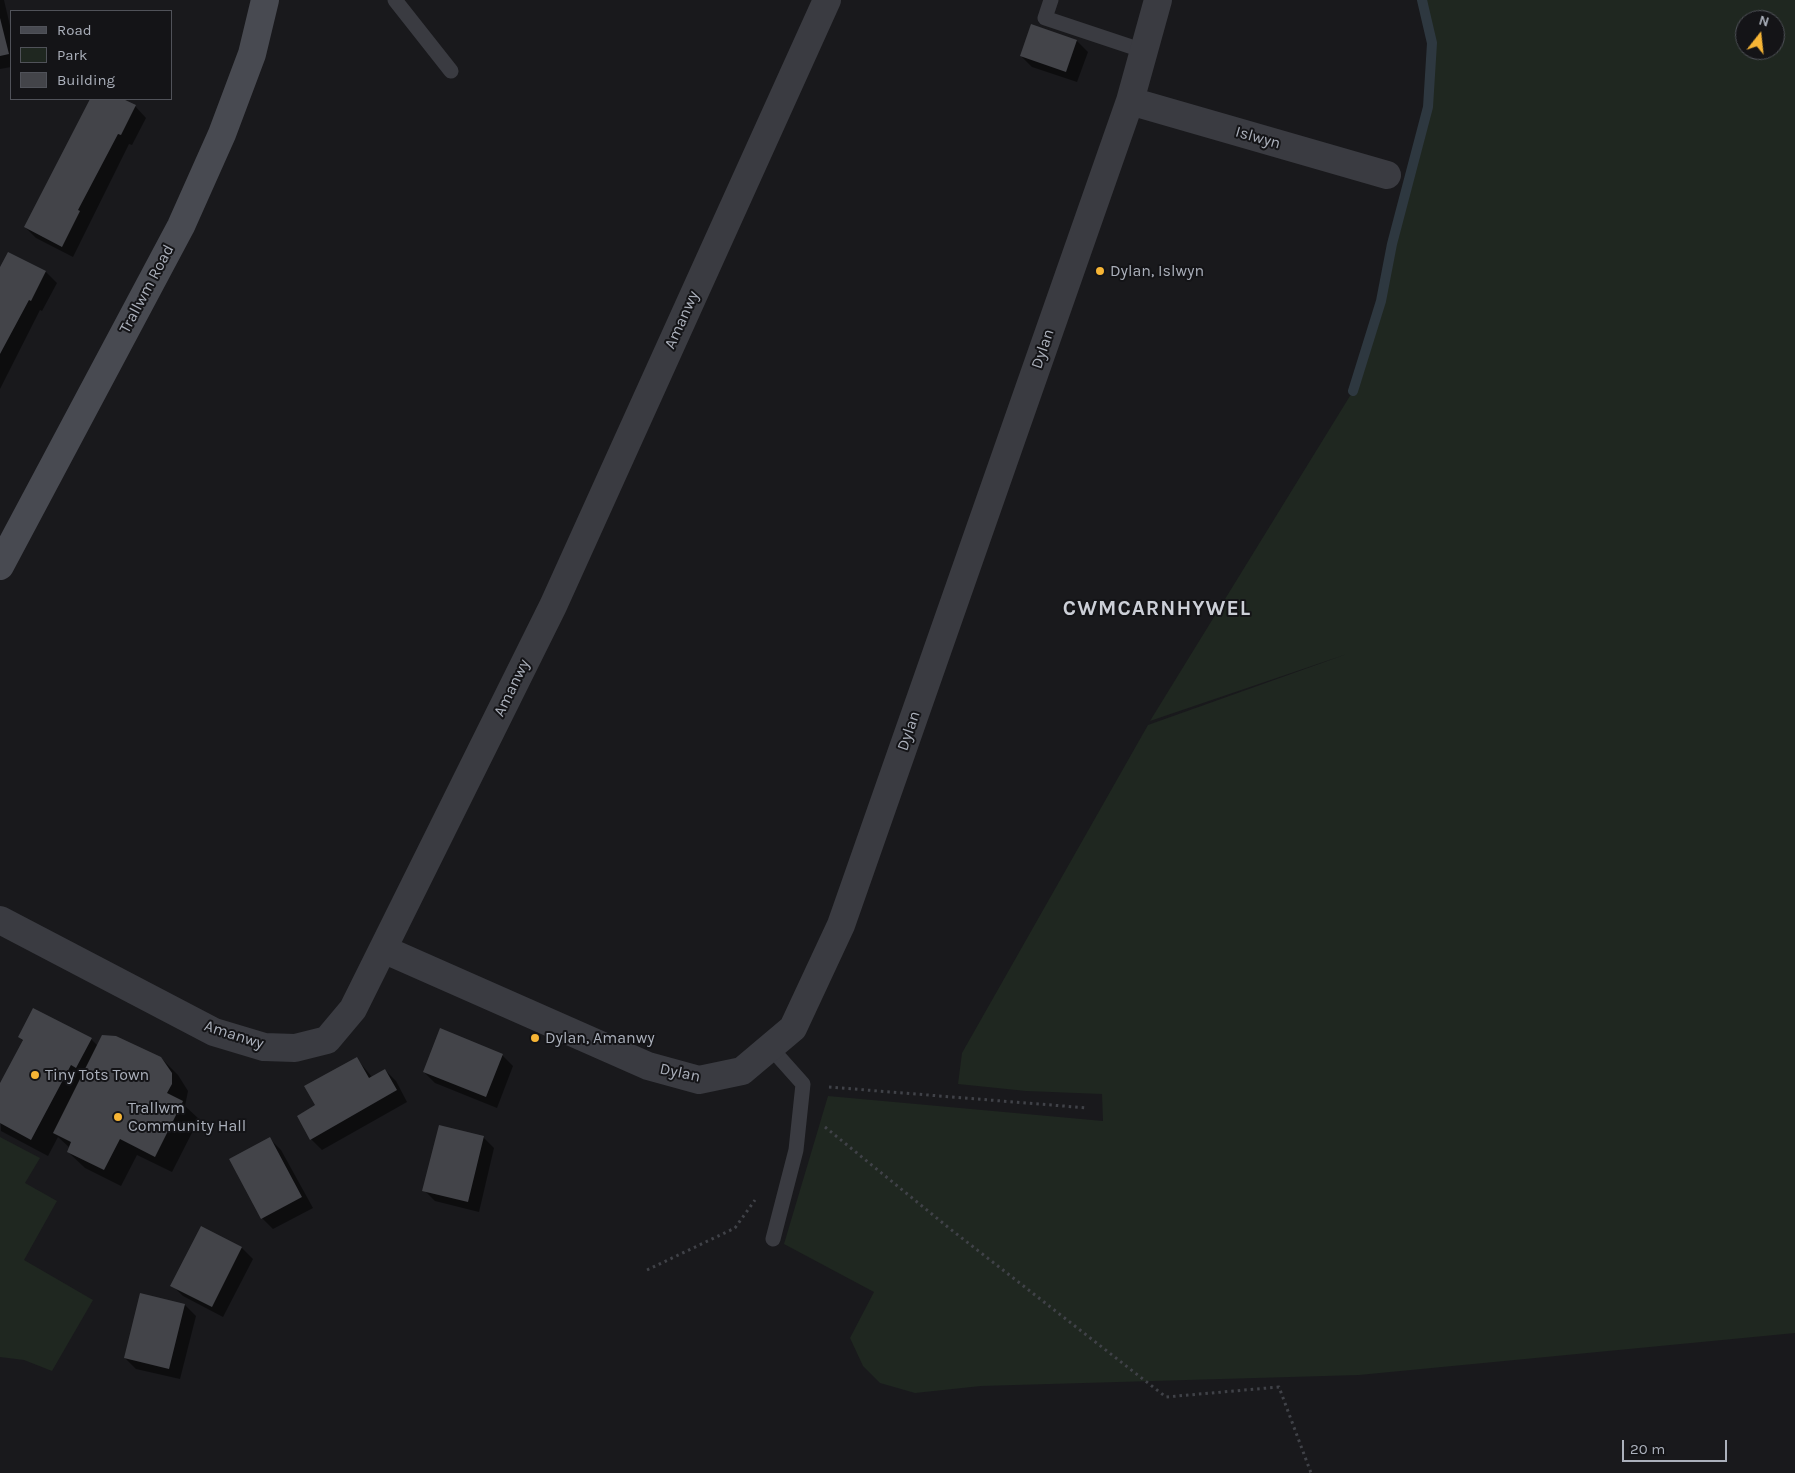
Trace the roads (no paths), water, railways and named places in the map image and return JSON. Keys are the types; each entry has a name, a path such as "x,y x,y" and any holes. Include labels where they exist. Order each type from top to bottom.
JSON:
{"street":[{"name":"Trallwm Road","path":"0,566 181,226 222,134 252,54 265,0"},
{"name":"Amanwy","path":"0,920 214,1032 264,1047 295,1048 328,1040 353,1009 553,606 827,0"},
{"name":"Dylan","path":"383,949 648,1066 699,1080 742,1071 793,1028 841,925 1130,102 1158,0"},
{"name":"Islwyn","path":"1130,102 1387,175"}],"lane":[{"path":"395,0 451,71"},
{"path":"1051,0 1045,18 1144,51"},
{"path":"770,1048 802,1084 796,1150 773,1239"}],"waterway":[{"path":"1353,391 1381,301 1392,244 1428,107 1432,43 1422,0"}],"place":[{"name":"Dylan, Islwyn","path":"1100,271"},
{"name":"Dylan, Amanwy","path":"535,1038"},
{"name":"Tiny Tots Town","path":"35,1075"},
{"name":"Trallwm Community Hall","path":"118,1117"}],"district":[{"name":"CWMCARNHYWEL","path":"1157,609"}]}
